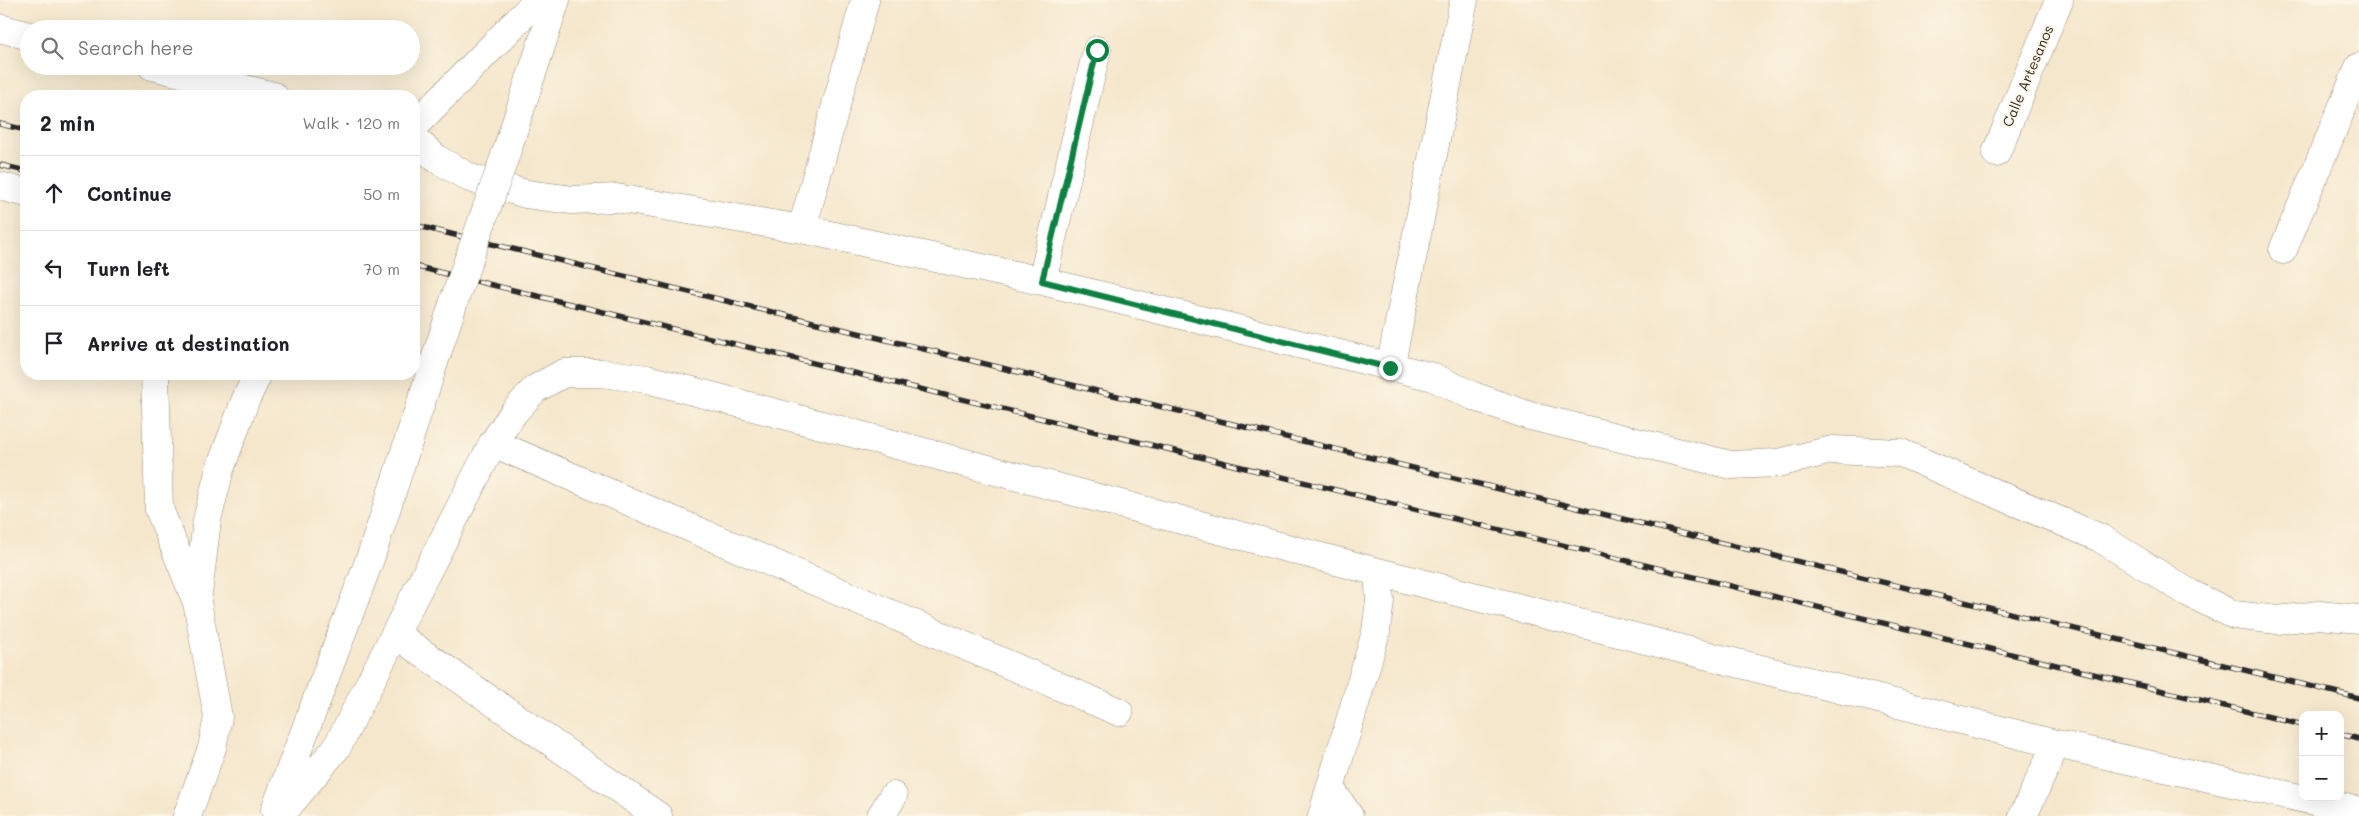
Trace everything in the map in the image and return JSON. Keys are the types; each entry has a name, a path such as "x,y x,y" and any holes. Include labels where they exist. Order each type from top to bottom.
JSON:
{"street":[{"path":"420,120 538,0"},
{"path":"273,816 371,556 455,298 505,156 556,0"},
{"path":"802,229 865,0"},
{"path":"1390,368 1464,0"},
{"name":"Calle Artesanos","path":"1996,153 2059,0"},
{"path":"0,28 20,34"},
{"path":"1042,281 1097,50"},
{"path":"2283,250 2359,67"},
{"path":"189,75 250,90"},
{"path":"420,144 437,159 470,178 526,194 572,200 616,198 802,229 1042,281 1390,368 1433,377 1474,396 1530,416 1731,465 1778,463 1832,450 1901,453 2100,538 2189,593 2234,615 2278,620 2319,615 2359,619"},
{"path":"0,186 20,191"},
{"path":"280,816 336,747 493,444 514,412 536,389 564,373 611,374 646,379 1378,572 2056,744 2359,811"},
{"path":"155,380 159,509 197,602 218,717 212,748 187,816"},
{"path":"197,602 207,520 220,469 245,401 255,380"},
{"path":"493,444 1119,712"},
{"path":"1322,816 1376,632 1380,600 1378,572"},
{"path":"395,634 658,816"},
{"path":"2024,816 2056,744"},
{"path":"1330,788 1349,816"}],"railway":[{"path":"0,124 20,129"},
{"path":"0,165 20,170"},
{"path":"420,226 2359,698"},
{"path":"420,267 2299,724"},
{"path":"2344,735 2359,739"}],"route":[{"path":"1097,50 1042,281 1390,368"}]}
